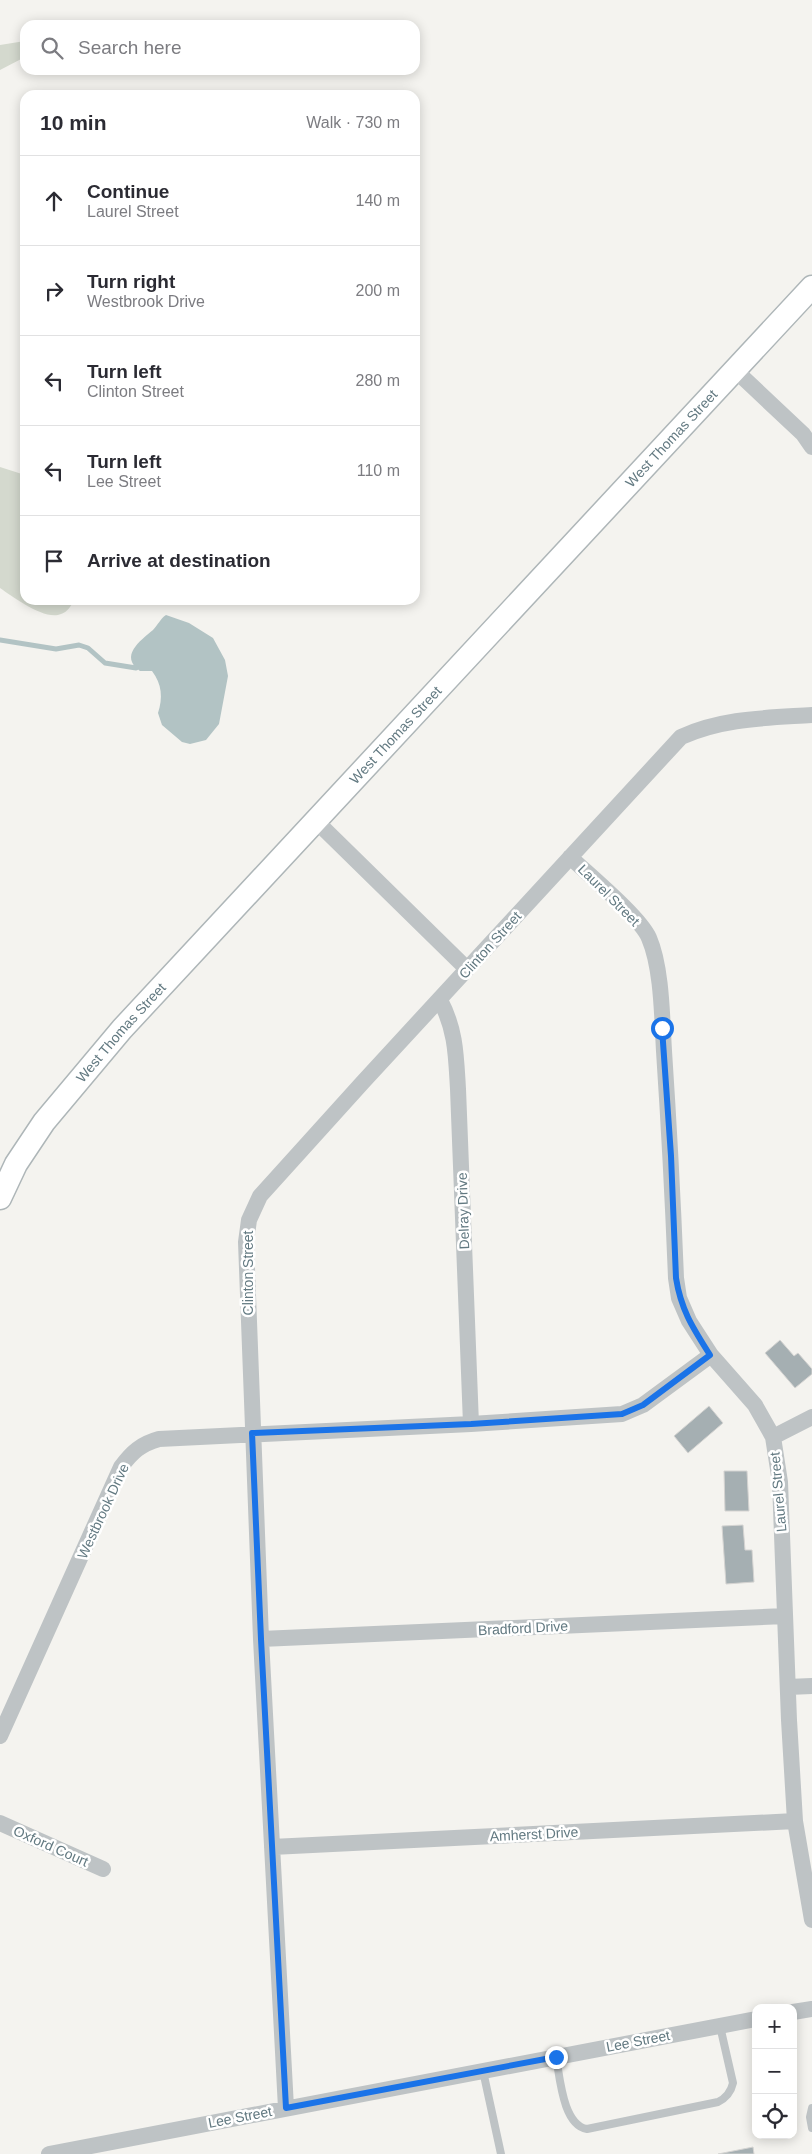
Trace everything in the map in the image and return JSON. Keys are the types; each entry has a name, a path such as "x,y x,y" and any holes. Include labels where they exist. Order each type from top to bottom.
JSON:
{"street":[{"name":"West Thomas Street","path":"0,1198 16,1164 44,1122 122,1029 812,287"},
{"path":"734,370 803,434 812,447"},
{"name":"Clinton Street","path":"286,2108 252,1433 246,1242 249,1220 260,1196 362,1082 440,1000 681,737 714,724 812,715"},
{"path":"315,820 467,969"},
{"name":"Laurel Street","path":"570,857 636,920 649,937 656,960 671,1146 676,1278 679,1298 688,1321 710,1355 754,1405 773,1437 780,1482 795,1821 812,1920"},
{"name":"Delray Drive","path":"440,1000 450,1018 456,1063 471,1424"},
{"name":"Westbrook Drive","path":"0,1736 121,1467 131,1453 144,1443 159,1439 252,1433 471,1424 622,1414 643,1405 710,1355"},
{"path":"773,1437 812,1417"},
{"name":"Bradford Drive","path":"261,1639 785,1616"},
{"path":"788,1687 812,1686"},
{"name":"Amherst Drive","path":"272,1847 795,1821"},
{"name":"Oxford Court","path":"0,1824 103,1869"},
{"path":"797,2011 812,2009"},
{"name":"Lee Street","path":"49,2154 114,2148 286,2108 752,2020"}],"lane":[{"path":"556,2057 570,2118 580,2128 587,2129 718,2102 723,2099 732,2090 733,2083 720,2026"},
{"path":"483,2071 501,2154"},
{"path":"812,2108 810,2117 812,2128"}],"shaded area":[{"path":"20,42 20,60 0,70 0,45"},
{"path":"0,467 20,473 20,601 0,588"},
{"path":"27,605 71,605 63,613 54,615 38,611"},
{"path":"166,615 189,623 213,638 225,660 228,676 219,724 206,740 190,744 182,742 162,725 158,713 161,697 158,681 152,671 140,671 131,660 131,654 134,649"}],"building":[{"path":"780,1340 794,1356 798,1353 812,1369 812,1374 795,1388 765,1353"},
{"path":"709,1406 723,1423 688,1453 674,1436"},
{"path":"724,1471 747,1471 749,1511 725,1511"},
{"path":"743,1525 745,1550 752,1550 754,1582 726,1584 722,1526"},
{"path":"753,2147 754,2154 718,2154"}],"waterway":[{"path":"0,640 56,649 79,645 88,648 105,663 136,668"}],"route":[{"path":"556,2057 286,2108 252,1433 471,1424 622,1414 643,1405 710,1355 688,1321 679,1298 676,1278 671,1156 662,1028"}]}
